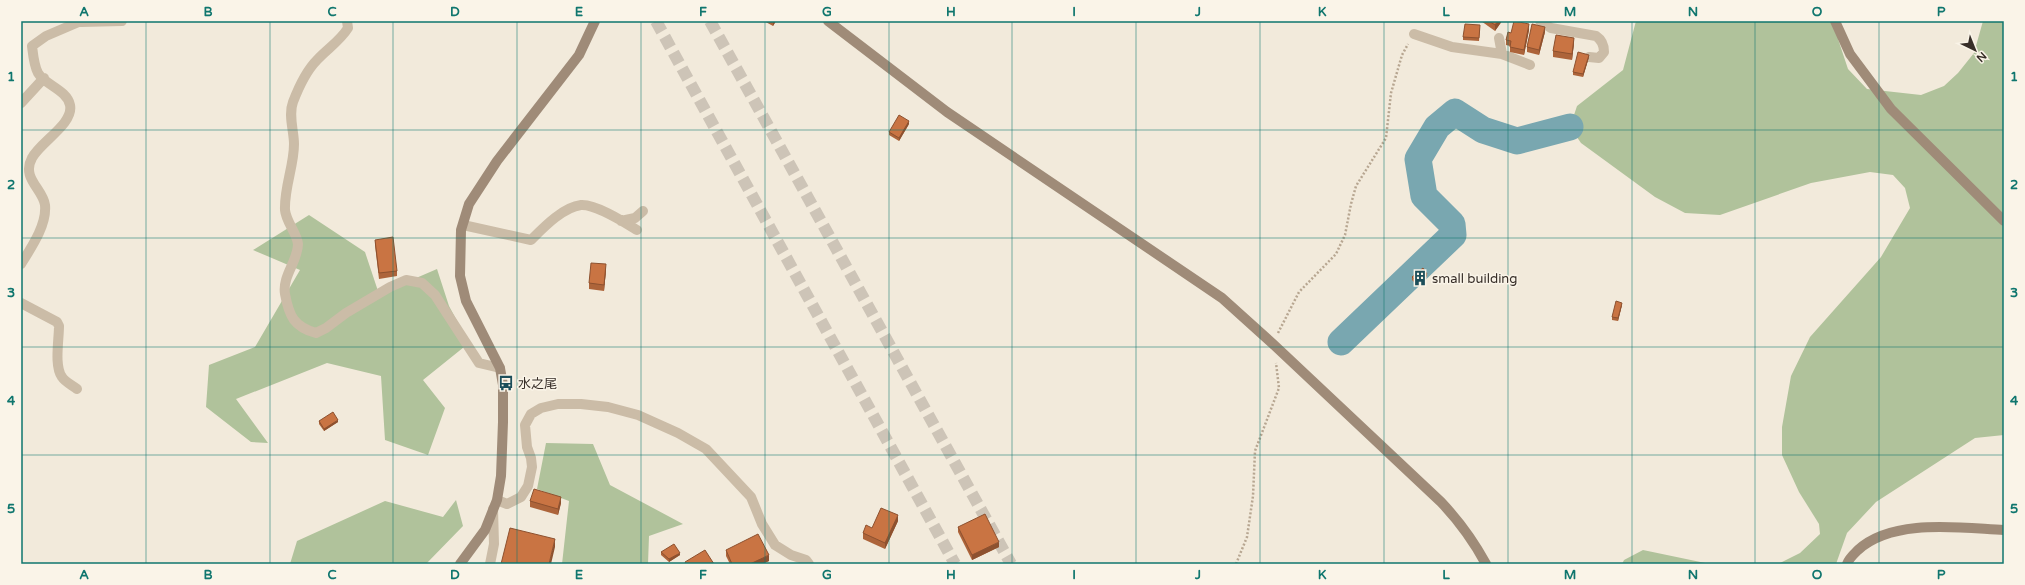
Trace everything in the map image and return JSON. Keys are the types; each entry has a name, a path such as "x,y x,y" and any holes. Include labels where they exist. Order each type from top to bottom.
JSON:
{"street":[{"path":"21,264 44,220 45,204 31,181 29,167 32,157 69,117 70,105 66,96 38,74 32,46 46,36 81,21 122,21"},
{"path":"347,21 348,28 344,36 316,60 310,68 293,102 291,110 294,145 285,211 298,244 296,254 287,275 285,292 293,319 298,326 316,333 390,287 406,280 422,283 434,295 479,363 500,368"},
{"path":"460,564 485,530 495,505 501,476 503,422 503,385 500,368 466,301 460,276 460,250 463,225 469,204 497,161 579,55 595,21"},
{"path":"828,21 947,112 1222,298 1441,502 1460,522 1476,544 1486,564"},
{"path":"1540,21 1551,28 1596,36 1604,46 1604,52 1599,58 1588,58"},
{"path":"1835,21 1850,54 1891,109 2004,221"},
{"path":"1414,34 1452,47 1502,54 1530,65"},
{"path":"1499,38 1502,54"},
{"path":"21,103 44,78"},
{"path":"463,225 531,240 557,215 581,205 603,211 637,230"},
{"path":"621,221 635,218 643,211"},
{"path":"21,303 55,320 58,324 57,364 59,371 62,378 77,389"},
{"path":"495,505 507,504 521,497 528,486 532,467 531,458 527,447 525,425 531,414 541,408 558,404 608,407 638,415 678,433 706,449 751,497 762,524 775,545 791,555 806,560 809,564"},
{"path":"490,564 494,544 495,505"},
{"path":"1847,564 1849,559 1866,542 1884,534 1923,527 2004,530"}],"path":[{"path":"1236,564 1247,537 1253,496 1255,451 1279,388 1273,344 1282,322 1299,292 1336,254 1345,235 1356,186 1386,138 1391,93 1396,74 1402,55 1414,34"}],"green space":[{"path":"1636,21 1838,21 1838,39 1848,69 1867,89 1921,95 1944,86 1958,73 1974,53 1983,21 2004,21 2004,435 1975,438 1876,502 1847,533 1836,564 1778,564 1800,553 1820,534 1819,524 1799,492 1782,455 1782,427 1791,376 1810,337 1881,257 1910,208 1905,188 1893,175 1870,172 1811,183 1720,215 1685,213 1655,197 1581,143 1570,127 1577,106 1623,70"},
{"path":"309,215 365,252 379,294 437,269 449,306 469,343 423,380 445,408 428,455 385,440 381,376 327,363 236,399 268,443 251,442 206,407 209,365 255,347 300,270 253,250"},
{"path":"546,443 593,444 610,485 683,524 649,536 648,564 562,564 569,501 537,489"},
{"path":"456,500 463,526 426,564 290,564 297,541 385,501 443,517"},
{"path":"1643,550 1710,564 1622,564 1624,560"}],"building":[{"path":"1489,21 1498,21 1495,25"},
{"path":"1514,21 1529,24 1524,50 1510,47 1511,41 1506,40 1508,32 1511,33"},
{"path":"1465,24 1480,25 1479,38 1463,37"},
{"path":"1532,24 1545,27 1539,50 1527,47"},
{"path":"1556,35 1574,38 1572,54 1553,51"},
{"path":"1578,52 1589,55 1583,74 1573,72"},
{"path":"899,115 909,121 899,138 889,132"},
{"path":"393,237 397,271 379,273 375,240"},
{"path":"591,263 606,264 604,285 589,283"},
{"path":"1423,268 1427,274 1417,282 1412,277"},
{"path":"1616,301 1622,303 1618,318 1612,317"},
{"path":"333,412 338,420 324,429 319,421"},
{"path":"534,489 561,497 558,509 530,501"},
{"path":"881,508 898,515 885,543 863,533 866,525 872,528"},
{"path":"985,514 999,542 972,555 958,527"},
{"path":"510,528 555,539 549,564 501,564"},
{"path":"758,534 769,555 750,564 732,564 726,550"},
{"path":"674,544 680,553 669,559 661,552"},
{"path":"705,550 714,564 686,564 685,562"}],"waterway":[{"path":"1341,342 1453,235 1452,224 1424,196 1418,159 1437,127 1455,112 1483,130 1517,141 1570,127"}],"tunnel":[{"path":"656,21 955,564"},
{"path":"710,21 1011,564"}],"place":[{"name":"small building","path":"1420,278"},
{"name":"水之尾","path":"506,383"}]}
